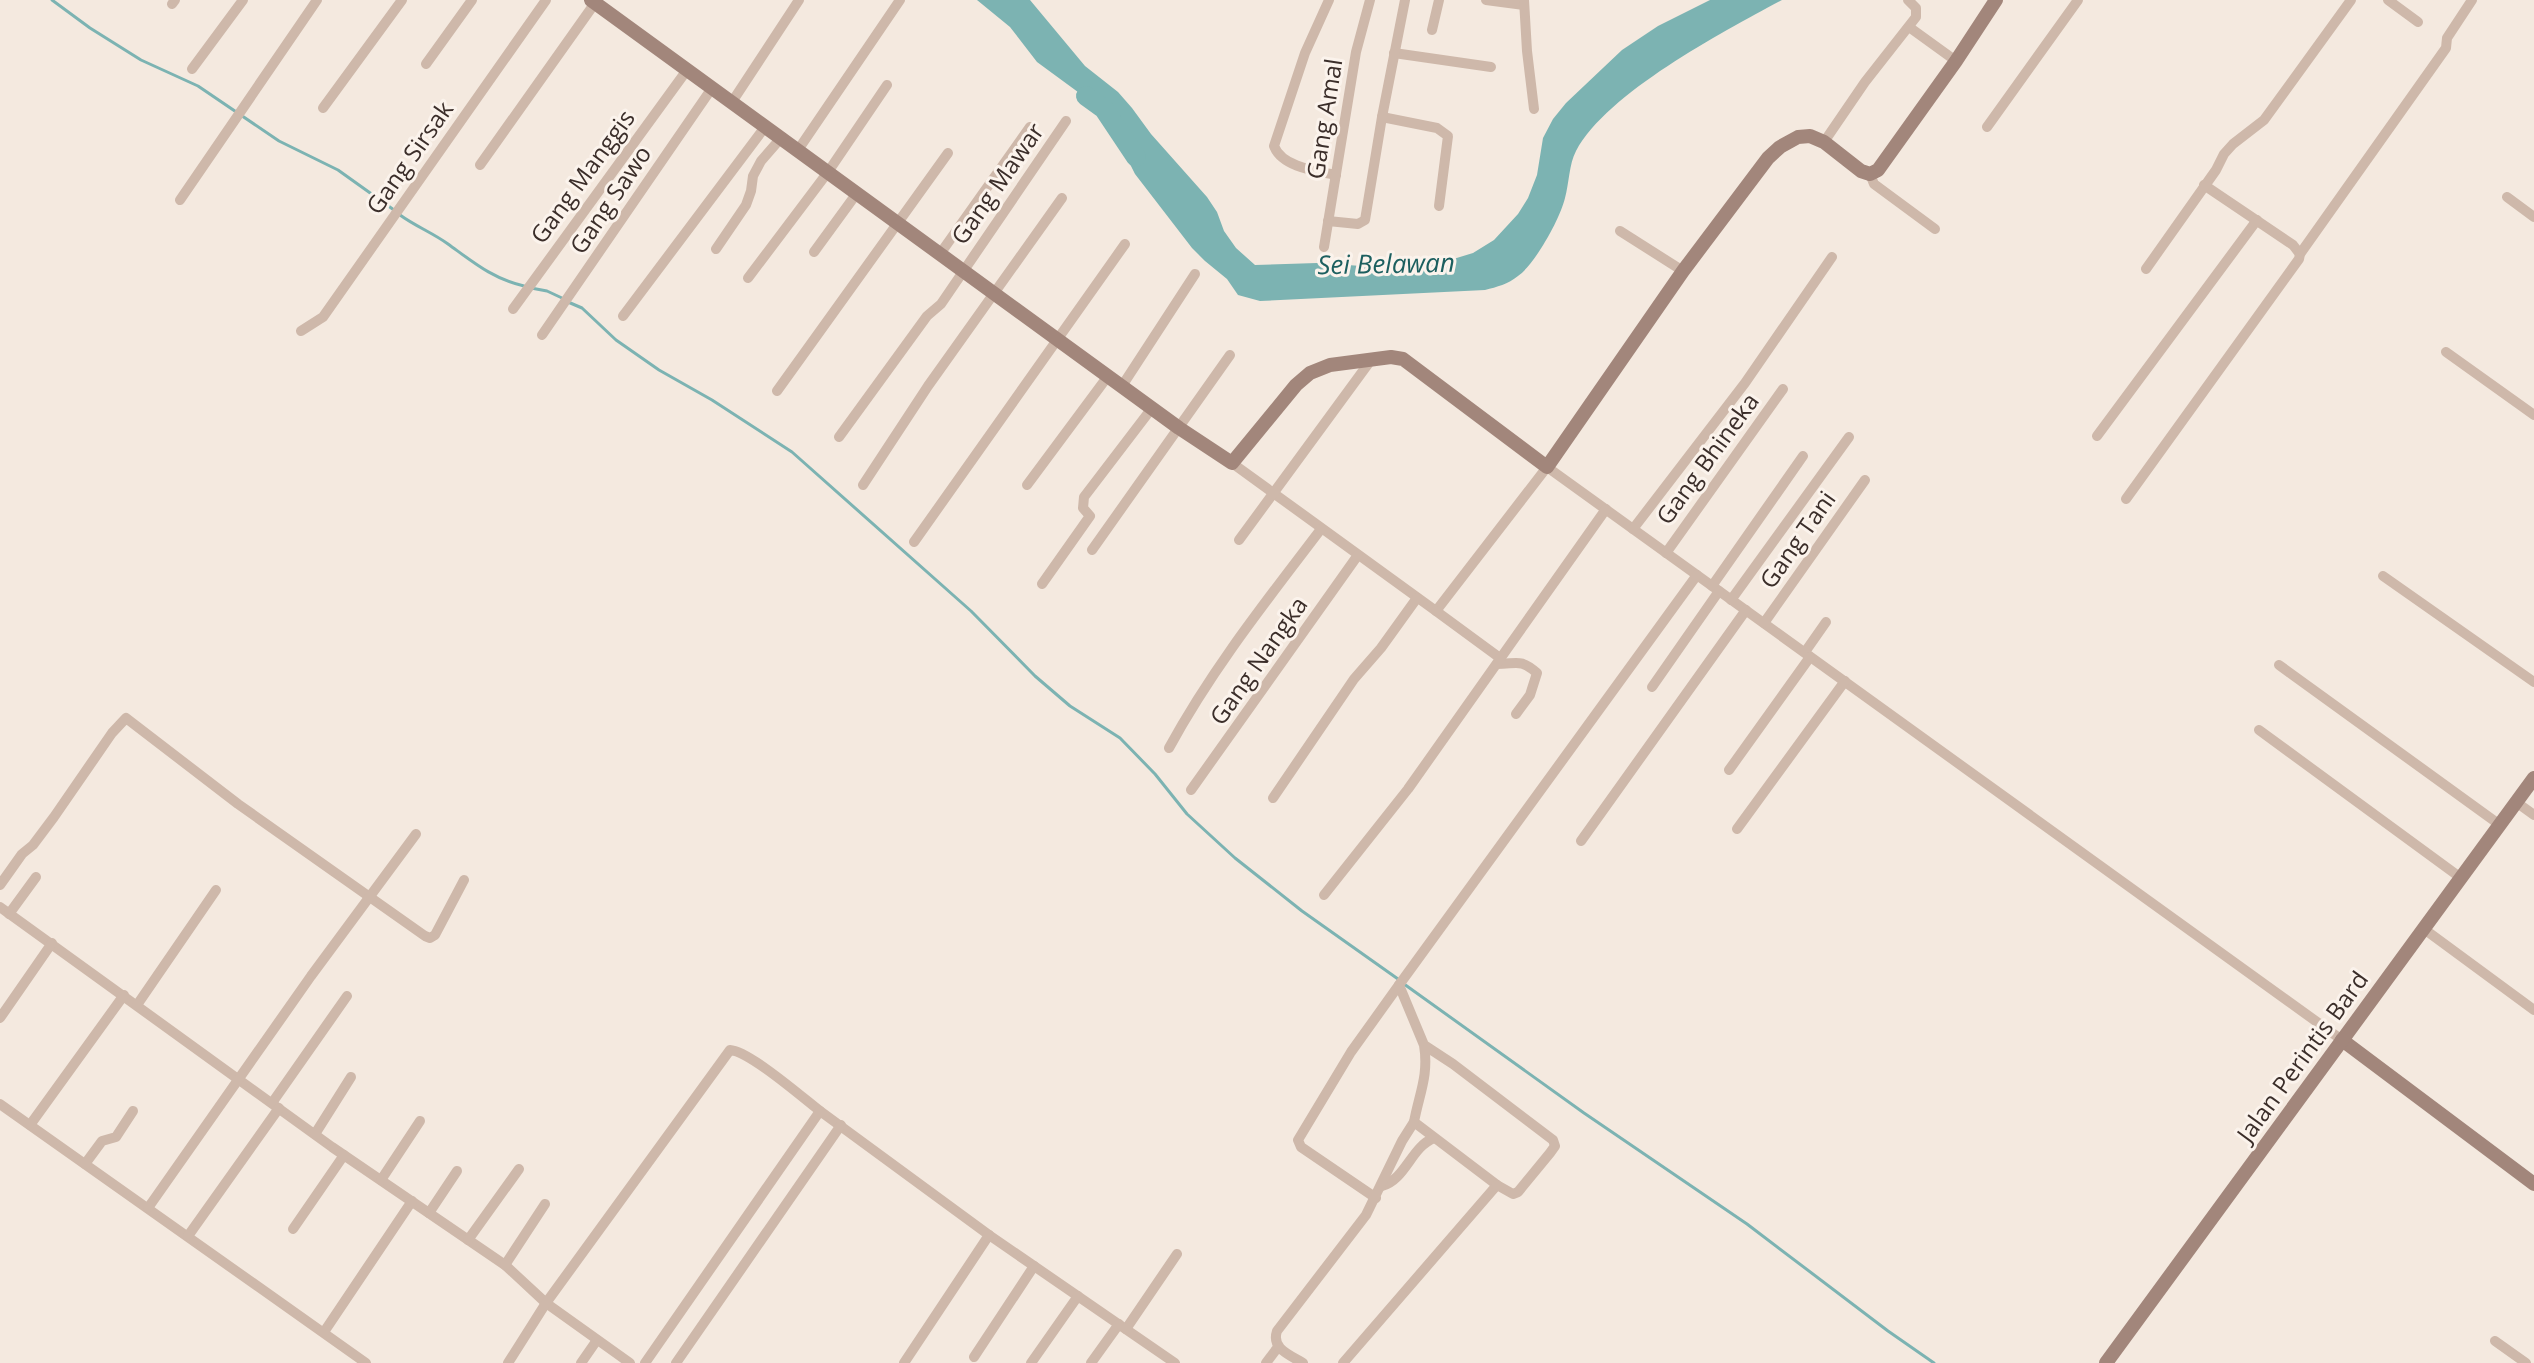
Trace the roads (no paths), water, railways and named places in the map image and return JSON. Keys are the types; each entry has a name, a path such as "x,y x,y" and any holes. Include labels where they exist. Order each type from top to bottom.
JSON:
{"street":[{"path":"192,69 243,0"},
{"path":"180,200 317,0"},
{"path":"323,108 402,0"},
{"path":"426,64 472,0"},
{"name":"Gang Sirsak","path":"301,331 323,317 546,0"},
{"path":"732,102 799,0"},
{"path":"798,150 900,0"},
{"path":"1329,0 1305,53 1274,146 1278,155 1305,168 1336,175"},
{"name":"Gang Amal","path":"1324,247 1356,52 1370,0"},
{"path":"1328,221 1358,224 1365,220 1405,0"},
{"path":"1432,30 1439,0"},
{"path":"1486,0 1524,3 1534,109"},
{"path":"1824,142 1865,82 1909,27 1918,11 1908,0"},
{"path":"1870,174 1883,164 1996,0"},
{"path":"1987,127 2078,0"},
{"path":"2146,269 2233,144 2264,120 2351,0"},
{"path":"2388,0 2418,22"},
{"path":"2126,499 2446,48 2447,38 2472,0"},
{"path":"480,165 593,2 1436,611 1499,661 1522,662 1537,673 1530,695 1516,714"},
{"path":"1909,27 1956,61"},
{"path":"1394,53 1491,67"},
{"name":"Gang Manggis","path":"513,309 687,70"},
{"path":"748,278 828,172 887,85"},
{"name":"Gang Sawo","path":"542,335 712,88"},
{"path":"1382,117 1437,128 1448,136 1439,206"},
{"name":"Gang Mawar","path":"839,437 921,323 938,307 1066,121"},
{"path":"623,316 765,127"},
{"path":"940,254 1030,127"},
{"path":"1436,611 1547,467 1683,271 1768,158 1780,147 1798,137 1810,136 1824,142 1861,171 1870,174 1874,184 1935,229"},
{"path":"716,249 746,205 753,176 761,161 781,138"},
{"path":"777,391 948,153"},
{"path":"2204,185 2293,245 2300,254"},
{"path":"814,252 857,193"},
{"path":"2507,197 2534,217"},
{"path":"863,485 928,386 1062,198"},
{"path":"2097,436 2257,220"},
{"path":"1620,231 1683,271"},
{"path":"914,542 1125,244"},
{"path":"1633,529 1745,383 1832,257"},
{"path":"1122,386 1195,274"},
{"path":"2446,352 2534,415"},
{"path":"1092,550 1230,355"},
{"path":"1232,463 1296,385 1310,373 1330,365 1391,357 1403,359 1547,467 2342,1040 2534,1184"},
{"path":"1239,540 1371,360"},
{"path":"1027,485 1108,376"},
{"name":"Gang Bhineka","path":"1666,553 1783,389"},
{"path":"1042,584 1090,516 1083,508 1084,497 1152,408"},
{"path":"1731,600 1849,437"},
{"path":"1652,687 1803,456"},
{"name":"Gang Tani","path":"1764,623 1865,480"},
{"path":"1324,895 1408,789 1606,509"},
{"path":"1169,748 1195,700 1321,529"},
{"name":"Gang Nangka","path":"1191,790 1358,555"},
{"path":"1376,1198 1301,1147 1298,1140 1351,1052 1697,575"},
{"path":"2383,576 2534,682"},
{"path":"1273,798 1354,679 1417,598"},
{"path":"1581,841 1746,610"},
{"path":"1729,770 1808,654 1826,622"},
{"path":"2279,665 2500,825"},
{"path":"1737,829 1845,681"},
{"path":"0,885 126,718 226,796 430,938 435,935 464,880"},
{"path":"2259,730 2461,878"},
{"name":"Jalan Perintis Bard","path":"2106,1363 2534,778"},
{"path":"2516,802 2534,815"},
{"path":"148,1208 416,834"},
{"path":"36,877 3,912 52,943 344,1155 505,1265 546,1303 630,1363"},
{"path":"137,1005 216,890"},
{"path":"2424,929 2534,1010"},
{"path":"0,1018 52,943"},
{"path":"1303,1363 1278,1347 1275,1338 1277,1331 1348,1240 1376,1198 1414,1122 1427,1076 1424,1045 1400,984"},
{"path":"30,1125 124,995"},
{"path":"188,1236 347,996"},
{"path":"1414,1122 1513,1194 1518,1192 1555,1146 1553,1140 1424,1045"},
{"path":"508,1363 546,1303 730,1050 736,1050 753,1061 989,1235 1175,1363"},
{"path":"315,1134 351,1077"},
{"path":"0,1104 366,1363"},
{"path":"85,1164 102,1141 116,1137 133,1111"},
{"path":"645,1363 820,1111"},
{"path":"381,1180 420,1121"},
{"path":"676,1363 841,1125"},
{"path":"1382,1186 1393,1181 1419,1150 1434,1138"},
{"path":"293,1229 344,1155"},
{"path":"468,1240 519,1169"},
{"path":"429,1213 457,1171"},
{"path":"1343,1363 1497,1185"},
{"path":"324,1332 412,1201"},
{"path":"505,1265 545,1204"},
{"path":"904,1363 989,1235"},
{"path":"1091,1363 1177,1254"},
{"path":"974,1357 1034,1266"},
{"path":"1031,1363 1078,1296"},
{"path":"581,1363 597,1340"},
{"path":"2495,1341 2526,1363"},
{"path":"1266,1363 1278,1347"}],"water":[{"name":"Sei Belawan","path":"977,0 1030,0 1085,66 1118,92 1132,108 1207,197 1236,248 1255,265 1317,263 1407,269 1473,253 1494,240 1528,198 1537,175 1543,138 1553,119 1622,50 1658,26 1710,0 1782,0 1669,65 1613,107 1576,151 1562,207 1539,252 1525,270 1510,281 1485,290 1260,301 1238,295 1227,279 1192,248 1135,174 1120,129 1112,117 1037,62 1010,27"}],"waterway":[{"path":"52,0 141,60 198,86 279,141 338,170 394,210"},
{"name":"Sei Belawan","path":"1086,96 1104,109 1136,157"},
{"path":"400,215 493,274 524,286"},
{"path":"531,288 562,298"},
{"path":"568,302 582,308 616,340 659,370 792,452 971,611 1035,676 1070,706 1120,738 1155,774 1187,814 1235,858 1302,911 1398,979"},
{"path":"1404,984 1584,1113 1747,1224 1934,1363"}]}
